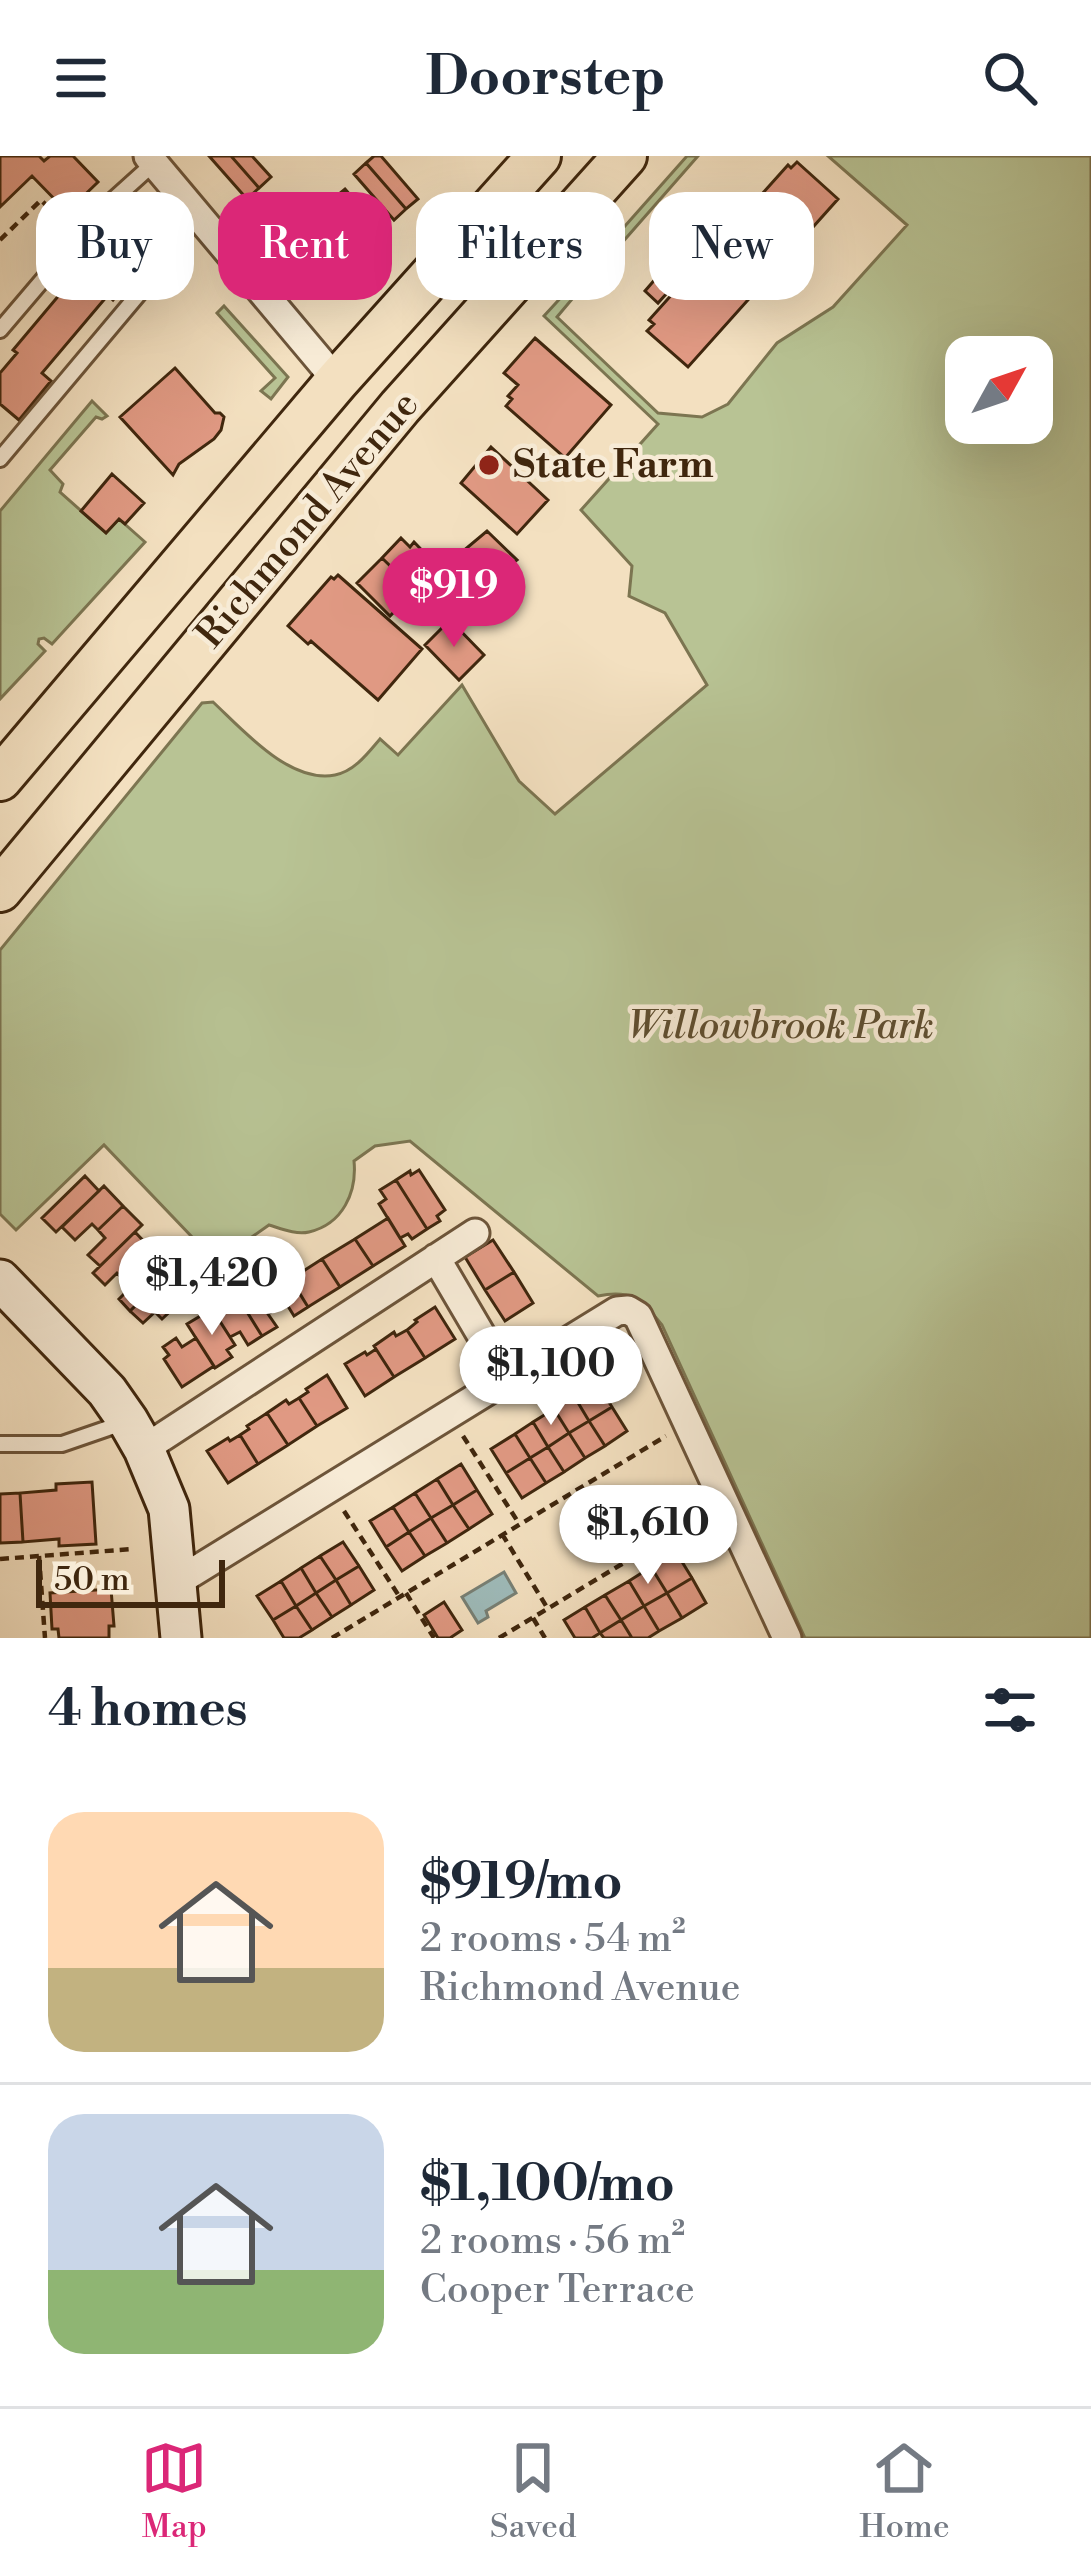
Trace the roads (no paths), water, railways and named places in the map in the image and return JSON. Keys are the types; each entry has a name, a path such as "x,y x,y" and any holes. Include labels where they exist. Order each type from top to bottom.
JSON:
{"main road":[{"name":"Richmond Avenue","path":"0,779 337,381 539,156"},
{"name":"Richmond Avenue","path":"0,890 400,407 625,156"}],"street":[{"path":"151,160 337,381"},
{"path":"136,1435 475,1233"},
{"path":"436,1258 506,1378"},
{"path":"0,1280 107,1391 136,1435 169,1508 182,1638"},
{"path":"177,1582 617,1311 628,1310 638,1316 777,1634"}],"lane":[{"path":"123,192 151,160"},
{"path":"0,330 36,288"},
{"path":"0,459 132,300"},
{"path":"0,1444 62,1444 136,1435"}],"water":[{"path":"504,1572 516,1593 486,1611 488,1617 478,1623 462,1597"}],"place":[{"name":"State Farm","path":"489,465"}],"park label":[{"name":"Willowbrook Park","path":"781,1026"}]}
